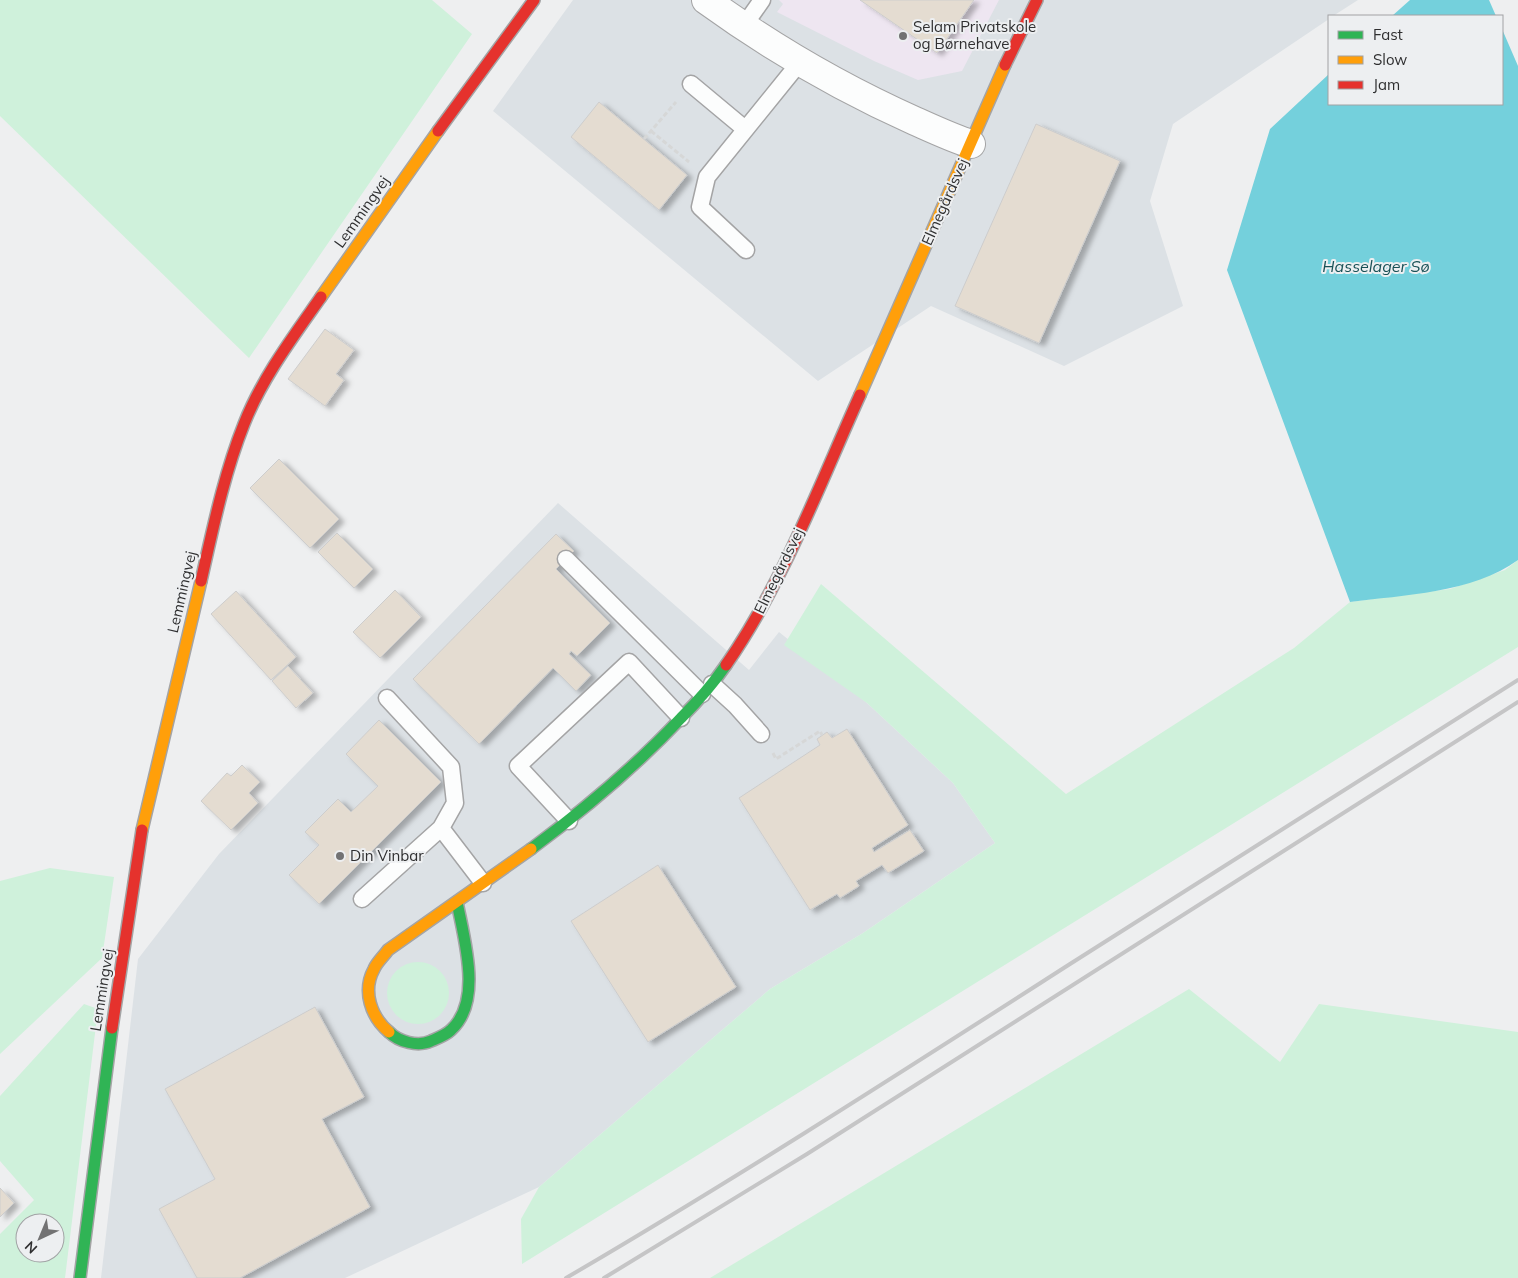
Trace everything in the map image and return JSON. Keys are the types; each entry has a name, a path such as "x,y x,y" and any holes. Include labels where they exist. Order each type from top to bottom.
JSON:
{"street":[{"name":"Lemmingvej","path":"80,1278 106,1065 140,840 220,496 244,423 267,378 307,317 441,126 534,0"},
{"name":"Elmegårdsvej","path":"706,0 743,27 800,62 886,108 971,144"},
{"name":"Elmegårdsvej","path":"457,902 469,988 467,1005 462,1017 441,1038 426,1044 402,1041 379,1024 372,1013 367,999 370,973 378,959 569,821 604,792 642,758 681,718 707,689 738,648 763,606 795,541 1009,57 1037,0"}],"lane":[{"path":"743,27 762,0"},
{"path":"746,250 700,207 707,177 800,62"},
{"path":"691,84 745,129"},
{"path":"566,559 707,689 735,704 761,734"},
{"path":"569,821 518,766 629,662 681,718"},
{"path":"362,899 441,828 455,803 451,767 387,698"},
{"path":"441,828 484,883"}],"path":[{"path":"644,139 691,84"},
{"path":"651,131 707,177"},
{"path":"761,734 776,759 820,731 822,735"}],"shaded area":[{"path":"573,0 1358,0 1335,15 1328,15 1328,20 1173,124 1150,201 1183,306 1064,366 931,306 818,381 493,111"},
{"name":"Selam Privatskole og Børnehave","path":"779,0 999,0 962,71 918,80 874,61 777,12 783,4"},
{"path":"558,503 749,670 779,632 867,703 953,783 995,843 863,933 770,989 539,1187 345,1278 101,1278 138,959 219,854"}],"green space":[{"path":"0,0 432,0 472,34 249,358 0,116"},
{"path":"1518,560 1518,647 522,1264 521,1219 539,1187 770,989 863,933 995,843 953,783 867,703 784,645 821,584 1066,794 1294,648 1350,602 1450,589 1505,570"},
{"path":"50,868 114,877 102,958 0,1054 0,881"},
{"path":"418,962 435,967 440,971 444,976 449,993 444,1010 440,1015 435,1019 418,1024 401,1019 396,1015 392,1010 387,993 392,976 396,971 401,967"},
{"path":"1189,989 1280,1062 1319,1004 1518,1032 1518,1278 710,1278"},
{"path":"84,1004 98,1009 65,1278 0,1278 0,1234 15,1219 15,1263 65,1263 65,1213 21,1213 34,1200 0,1161 0,1096"}],"water":[{"path":"1410,0 1489,0 1496,15 1393,15"},
{"name":"Hasselager Sø","path":"1503,31 1518,66 1518,560 1500,571 1480,580 1437,591 1350,602 1227,270 1270,129 1328,75 1328,105 1503,105"}],"building":[{"path":"860,0 974,0 937,53"},
{"path":"599,102 687,175 659,210 571,137"},
{"path":"1036,124 1120,161 1039,343 955,306"},
{"path":"325,329 354,350 336,374 344,380 325,406 288,379"},
{"path":"279,459 339,519 310,548 250,488"},
{"path":"337,533 373,569 354,588 318,552"},
{"path":"556,534 574,551 556,569 610,623 577,656 571,651 569,654 591,675 576,691 553,668 479,744 413,679"},
{"path":"395,590 421,617 380,658 353,632"},
{"path":"236,591 296,657 271,680 211,614"},
{"path":"288,666 313,693 296,708 272,681"},
{"path":"379,720 441,782 319,904 289,875 319,845 305,832 338,799 351,812 378,786 346,754"},
{"path":"847,729 908,825 872,848 874,852 910,830 924,851 888,873 882,865 856,881 859,886 840,898 837,894 810,910 739,798 820,745 817,739 827,732 832,738"},
{"path":"242,765 260,782 249,793 258,803 231,830 201,801 227,773 231,776"},
{"path":"658,865 736,987 648,1042 571,921"},
{"path":"315,1007 364,1097 322,1119 370,1207 240,1278 197,1278 159,1209 215,1179 165,1089"},
{"path":"0,1188 14,1203 0,1217"}],"railway":[{"path":"566,1278 820,1124 1518,680"},
{"path":"604,1278 807,1154 1518,702"}],"traffic: fast":[{"path":"531,849 571,819 646,754 699,699 726,665"},
{"path":"389,1032 393,1036 409,1043 426,1043 447,1033 461,1018 469,987 469,969 457,902"},
{"path":"80,1278 112,1028"}],"traffic: slow":[{"path":"860,395 1005,65"},
{"path":"321,297 438,131"},
{"path":"142,830 201,581"},
{"path":"389,1032 377,1019 370,1003 370,977 375,966 388,950 531,849"}],"traffic: jam":[{"path":"438,131 534,0"},
{"path":"1005,65 1037,0"},
{"path":"201,581 225,482 251,407 269,374 321,297"},
{"path":"726,665 746,634 783,568 860,395"},
{"path":"112,1028 142,830"}],"place":[{"name":"Selam Privatskole og Børnehave","path":"903,36"},
{"name":"Din Vinbar","path":"340,856"}]}
